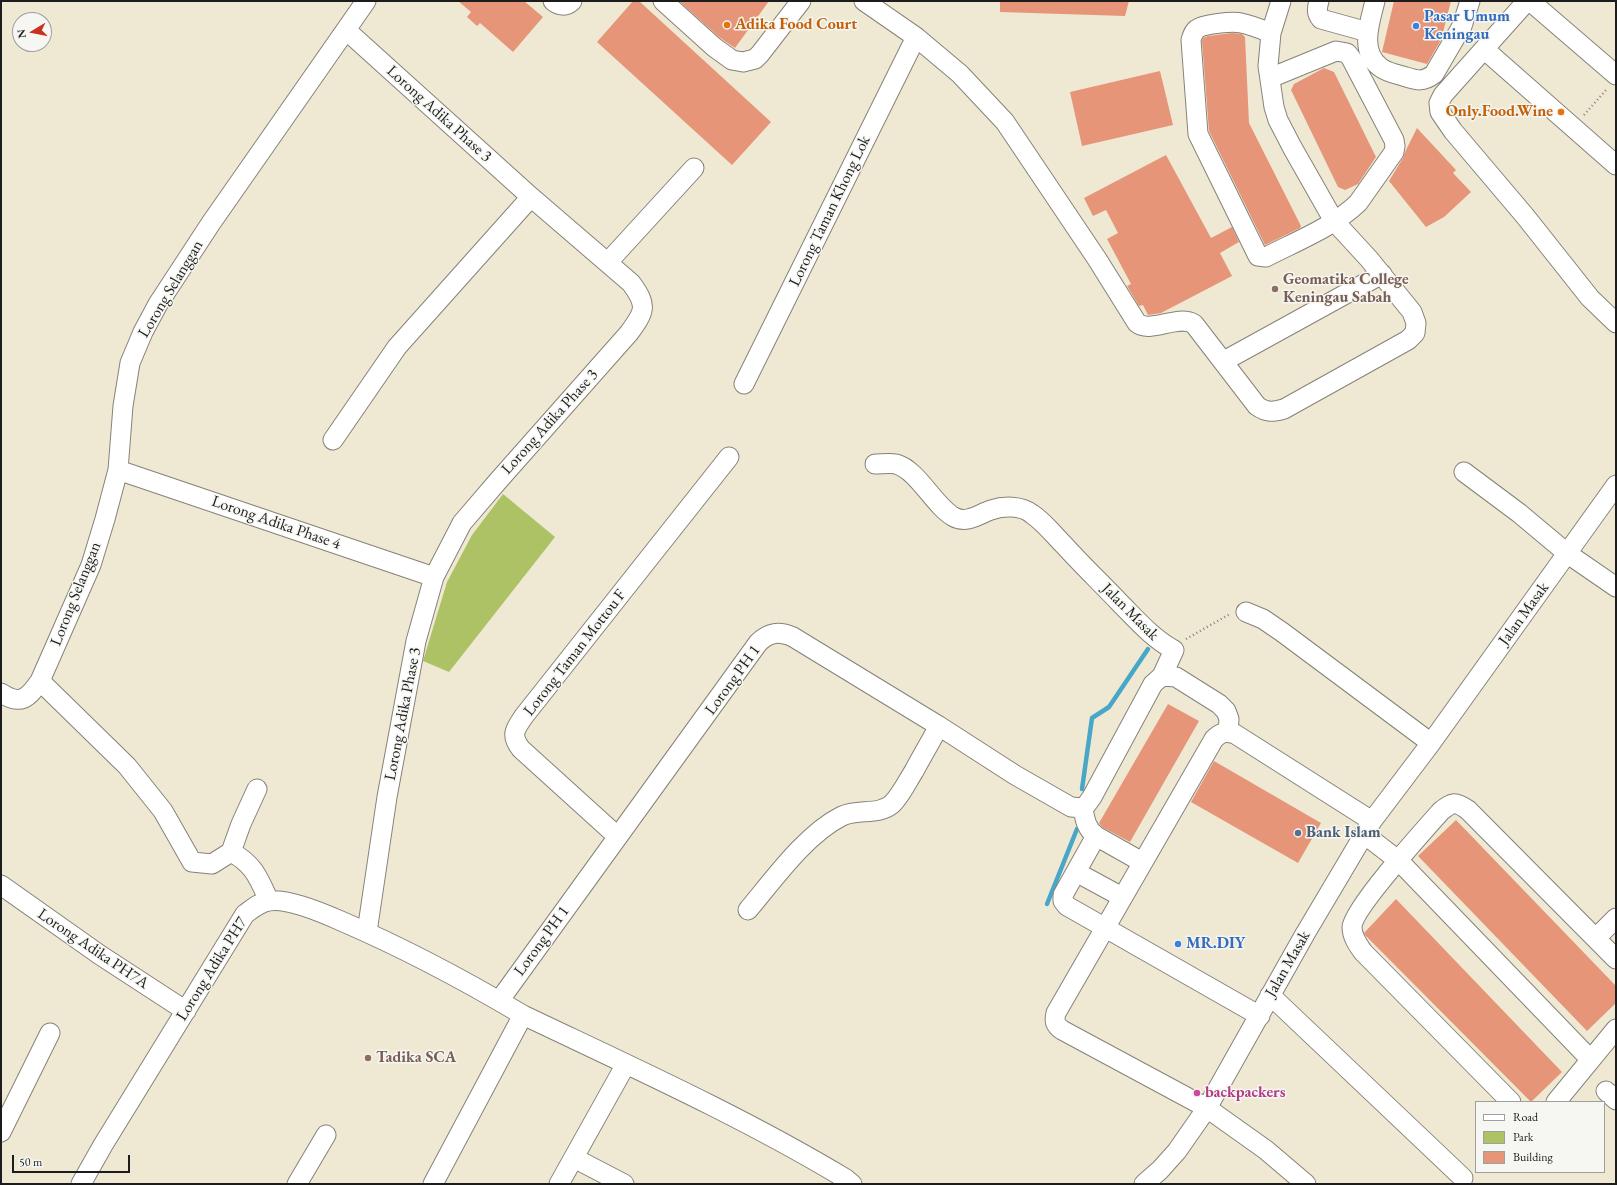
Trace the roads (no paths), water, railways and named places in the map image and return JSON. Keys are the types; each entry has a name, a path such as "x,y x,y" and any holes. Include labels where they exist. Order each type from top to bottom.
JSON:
{"street":[{"name":"Lorong Selanggan","path":"1,692 10,699 19,700 26,698 40,681 91,565 118,470 123,406 130,363 143,332 158,304 211,223 366,1"},
{"path":"553,1 563,6 572,1"},
{"path":"663,1 714,47 732,60 743,62 754,60 760,54 797,2"},
{"path":"864,1 916,37 960,74 1004,122 1098,259 1137,323 1146,327 1164,323 1190,321 1199,328 1257,406 1264,411 1272,412 1284,409 1408,340 1415,333 1416,324 1412,312 1382,274 1334,221 1278,120 1274,107 1268,66 1271,33 1281,1"},
{"path":"1319,1 1317,9 1318,15 1322,18 1368,32"},
{"path":"1375,1 1368,32 1369,51 1374,62 1388,72 1418,80 1427,79 1434,74 1462,26 1470,1"},
{"path":"1527,1 1443,95 1439,103 1440,112 1590,298 1616,323"},
{"path":"1530,1 1614,79"},
{"path":"1270,78 1336,51 1347,54 1351,58 1394,140 1395,146 1394,152 1358,202 1334,221 1266,257 1258,256 1198,134 1191,40 1192,35 1197,29 1233,22 1240,22 1271,33"},
{"name":"Lorong Adika Phase 3","path":"346,30 531,197 631,283 641,297 643,311 629,333 462,523 434,577 415,649 387,796 367,932"},
{"name":"Lorong Taman Khong Lok","path":"744,384 916,37"},
{"path":"1484,49 1616,164"},
{"path":"608,262 694,168"},
{"path":"333,440 397,347 531,197"},
{"path":"1224,361 1382,274"},
{"name":"Lorong Taman Mottou F","path":"617,836 521,749 514,740 514,735 524,716 730,458"},
{"name":"Jalan Masak","path":"875,464 895,464 903,467 920,482 948,513 956,518 976,518 991,510 1012,507 1020,508 1031,513 1050,530 1151,635 1174,650 1162,676"},
{"name":"Lorong Adika Phase 4","path":"118,470 434,577"},
{"path":"1464,472 1519,513 1568,554 1616,587"},
{"name":"Jalan Masak","path":"1144,1184 1160,1170 1176,1151 1207,1108 1260,1016 1270,995 1368,827 1568,554 1616,485"},
{"path":"1246,612 1263,619 1282,632 1431,742"},
{"name":"Lorong PH 1","path":"499,1001 758,643 769,635 780,633 794,637 939,726 1015,775 1071,807 1083,808"},
{"path":"1142,862 1096,836 1085,824 1083,808 1088,804 1092,797 1153,684 1162,676 1169,675 1176,677 1219,704 1226,711 1229,719 1228,732"},
{"path":"40,681 127,766 163,811 192,862 212,864 231,852 241,824 257,789"},
{"path":"748,910 796,854 814,836 831,823 844,815 873,812 891,805 900,794 939,726"},
{"path":"1306,1184 1266,1150 1207,1108 1062,1030 1055,1023 1056,1013 1104,928 1214,739 1220,733 1228,732 1235,734 1368,827 1590,1059"},
{"path":"1510,1101 1363,952 1354,938 1352,927 1361,908 1441,811 1451,803 1459,804 1468,810 1616,958"},
{"path":"1096,836 1063,895 1063,901 1067,906 1260,1016"},
{"path":"231,852 244,859 257,876 269,901 295,903 367,932 411,953 523,1015 626,1064 796,1149 852,1184"},
{"path":"1076,872 1122,897"},
{"name":"Lorong Adika PH7A","path":"1,885 100,955 186,1011"},
{"name":"Lorong Adika PH7","path":"81,1184 103,1145 245,914 258,905 269,901"},
{"path":"1596,938 1616,918"},
{"path":"1270,995 1463,1178"},
{"path":"432,1184 523,1015"},
{"path":"1557,1101 1616,1029"},
{"path":"1,1132 50,1033"},
{"path":"559,1184 626,1064"},
{"path":"297,1184 326,1135"},
{"path":"574,1158 624,1184"}],"waterway":[{"path":"1082,789 1092,718 1109,707 1148,649"},
{"path":"1047,904 1077,829"}],"place":[{"name":"Adika Food Court","path":"727,25"},
{"name":"Pasar Umum Keningau","path":"1416,26"},
{"name":"Only.Food.Wine","path":"1561,112"},
{"name":"Geomatika College Keningau Sabah","path":"1275,289"},
{"name":"Bank Islam","path":"1298,833"},
{"name":"MR.DIY","path":"1178,944"},
{"name":"Tadika SCA","path":"368,1058"},
{"name":"backpackers","path":"1197,1093"}]}
